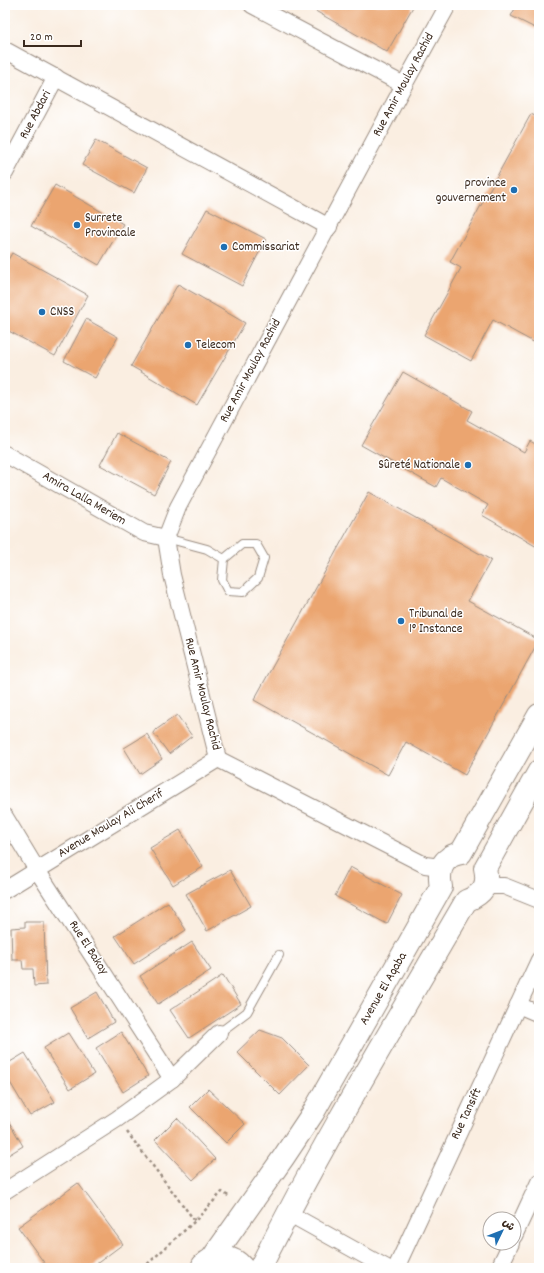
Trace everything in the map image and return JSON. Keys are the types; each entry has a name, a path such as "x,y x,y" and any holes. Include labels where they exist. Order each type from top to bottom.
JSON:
{"main road":[{"name":"Avenue El Aqaba","path":"203,1265 283,1158 313,1113 441,877 449,858 461,853 539,715"},
{"name":"Avenue El Aqaba","path":"260,1268 288,1213 336,1127 466,901 477,896 485,877 539,771"},
{"path":"461,853 471,854 479,860 485,877"},
{"path":"441,877 448,895 455,900 466,901"},
{"path":"203,1265 219,1258 227,1258 235,1261 244,1268"}],"street":[{"path":"252,5 404,85"},
{"name":"Rue Amir Moulay Rachid","path":"218,759 172,575 166,538 182,500 448,5"},
{"path":"5,50 329,226"},
{"name":"Rue Abdari","path":"5,173 56,77"},
{"name":"Amira Lalla Meriem","path":"5,454 144,533 166,538"},
{"path":"218,759 425,865 441,877"},
{"name":"Avenue Moulay Ali Cherif","path":"5,890 218,759"},
{"name":"Rue El Bakay","path":"5,817 37,870 172,1079"},
{"path":"485,877 539,900"},
{"name":"Rue Tansift","path":"396,1268 539,960"},
{"path":"518,1005 539,1014"},
{"path":"5,1191 117,1119 172,1079 219,1033"},
{"path":"522,1219 539,1182"},
{"path":"288,1213 387,1268"},
{"path":"499,1268 507,1251"}],"lane":[{"path":"166,538 207,549 224,559"},
{"path":"242,544 256,544 264,558 258,578 243,592 228,591 222,580 224,559 242,544"},
{"path":"219,1033 247,1012 279,955"}],"path":[{"path":"117,1119 195,1221"},
{"path":"143,1268 195,1221 222,1192"}],"building":[{"path":"305,5 414,5 387,52"},
{"path":"517,5 539,5 539,30 511,16"},
{"name":"province gouvernement","path":"531,114 539,118 539,345 493,320 471,361 424,335 461,268 450,262"},
{"path":"96,140 147,168 134,193 82,165"},
{"name":"Surrete Provincale","path":"55,185 123,224 99,265 31,226"},
{"name":"Commissariat","path":"207,209 266,239 242,286 182,254"},
{"name":"CNSS","path":"12,253 88,295 55,356 5,329 5,265"},
{"name":"Telecom","path":"178,284 245,323 197,405 131,366"},
{"path":"86,319 118,337 95,378 64,361"},
{"name":"Sûreté Nationale","path":"403,372 472,411 467,420 524,452 530,441 539,446 539,502 537,505 539,506 539,544 537,547 482,515 488,505 441,478 436,487 361,445"},
{"path":"117,433 171,462 154,494 100,465"},
{"name":"Tribunal de 1° Instance","path":"369,492 491,560 468,601 539,640 465,775 406,742 388,775 254,700"},
{"path":"177,715 192,736 169,754 153,732"},
{"path":"147,734 162,759 140,774 124,748"},
{"path":"180,830 203,867 173,885 150,848"},
{"path":"350,867 402,895 387,924 335,896"},
{"path":"230,870 251,906 207,931 186,894"},
{"path":"168,902 186,930 134,964 115,936"},
{"path":"25,922 44,922 46,985 34,986 33,969 23,969 22,960 12,960 11,928 25,927"},
{"path":"192,942 211,970 158,1004 140,976"},
{"path":"223,975 241,1004 189,1038 170,1010"},
{"path":"97,992 114,1022 88,1038 70,1008"},
{"path":"260,1030 282,1038 309,1065 280,1095 237,1052"},
{"path":"121,1032 148,1076 123,1092 96,1048"},
{"path":"68,1033 94,1074 70,1089 44,1048"},
{"path":"25,1053 55,1102 30,1116 5,1074 5,1065"},
{"path":"208,1089 245,1124 226,1143 190,1107"},
{"path":"5,1115 23,1146 5,1157"},
{"path":"177,1118 215,1159 193,1180 155,1140"},
{"path":"78,1183 123,1244 91,1268 48,1268 18,1227"}],"place":[{"name":"province gouvernement","path":"514,190"},
{"name":"Surrete Provincale","path":"77,225"},
{"name":"Commissariat","path":"224,247"},
{"name":"CNSS","path":"42,312"},
{"name":"Telecom","path":"188,345"},
{"name":"Sûreté Nationale","path":"468,465"},
{"name":"Tribunal de 1° Instance","path":"401,621"}]}
